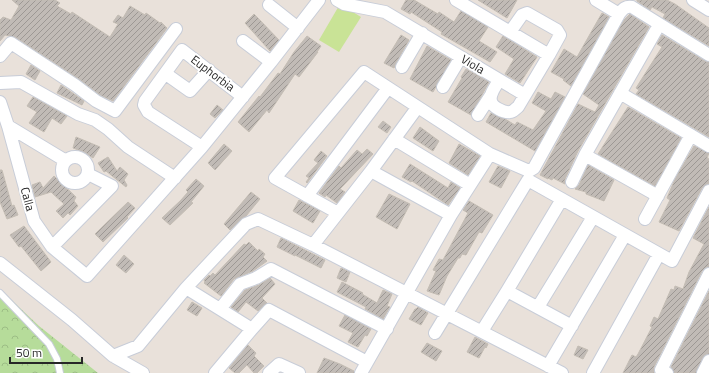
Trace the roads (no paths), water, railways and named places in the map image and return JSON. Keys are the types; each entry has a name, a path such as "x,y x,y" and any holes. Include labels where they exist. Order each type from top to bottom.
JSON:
{"street":[{"path":"0,83 21,82 78,114 94,120 108,129 128,148 175,178 243,97 319,0"},
{"name":"Viola","path":"337,0 344,4 365,3 385,12 525,95"},
{"path":"456,0 470,3 510,32 549,55"},
{"path":"596,0 619,14"},
{"path":"693,0 709,10"},
{"path":"269,5 298,28"},
{"path":"338,213 275,178 364,72 417,108 490,154 529,171 534,168 623,9 627,7 632,8 709,55"},
{"path":"491,95 490,100 492,105 505,112 510,112 518,106 559,37 556,30 527,13 524,13 510,32"},
{"path":"572,182 585,156 659,25"},
{"path":"0,56 11,43 75,85 96,101 115,111 176,29"},
{"path":"402,67 422,33"},
{"path":"243,41 271,62"},
{"name":"Euphorbia","path":"166,74 182,50 243,97"},
{"path":"443,87 461,57"},
{"path":"202,147 148,112 144,105 145,101 166,74 190,91 209,70"},
{"path":"478,115 499,80"},
{"path":"307,196 388,88"},
{"path":"620,93 709,146"},
{"name":"Calla","path":"0,102 34,221 52,248 87,276 175,178"},
{"path":"313,245 417,108"},
{"path":"8,126 66,161"},
{"path":"645,219 691,136"},
{"path":"394,140 470,185"},
{"path":"361,373 451,215 490,154"},
{"path":"585,156 658,196"},
{"path":"75,157 83,159 88,166 88,174 86,178 79,183 70,182 62,172 66,161 75,157"},
{"path":"371,170 451,215"},
{"path":"52,248 112,186 88,174"},
{"path":"435,333 528,180 672,261 709,191"},
{"path":"482,331 562,200"},
{"path":"538,308 593,217"},
{"path":"113,356 138,346 186,288 246,224 258,219 406,292 562,373"},
{"path":"548,366 625,235"},
{"path":"593,373 659,254"},
{"path":"0,263 72,320 113,356 128,373"},
{"path":"220,309 240,284 256,278 271,269 387,329"},
{"path":"667,373 661,370 709,274"},
{"path":"186,288 252,329"},
{"path":"507,291 572,326"},
{"path":"216,373 269,310 367,362"},
{"path":"113,356 143,373"},
{"path":"703,373 709,361"},
{"path":"269,373 279,364 299,373"}],"lane":[{"path":"0,293 49,344 57,359 60,373"}]}
